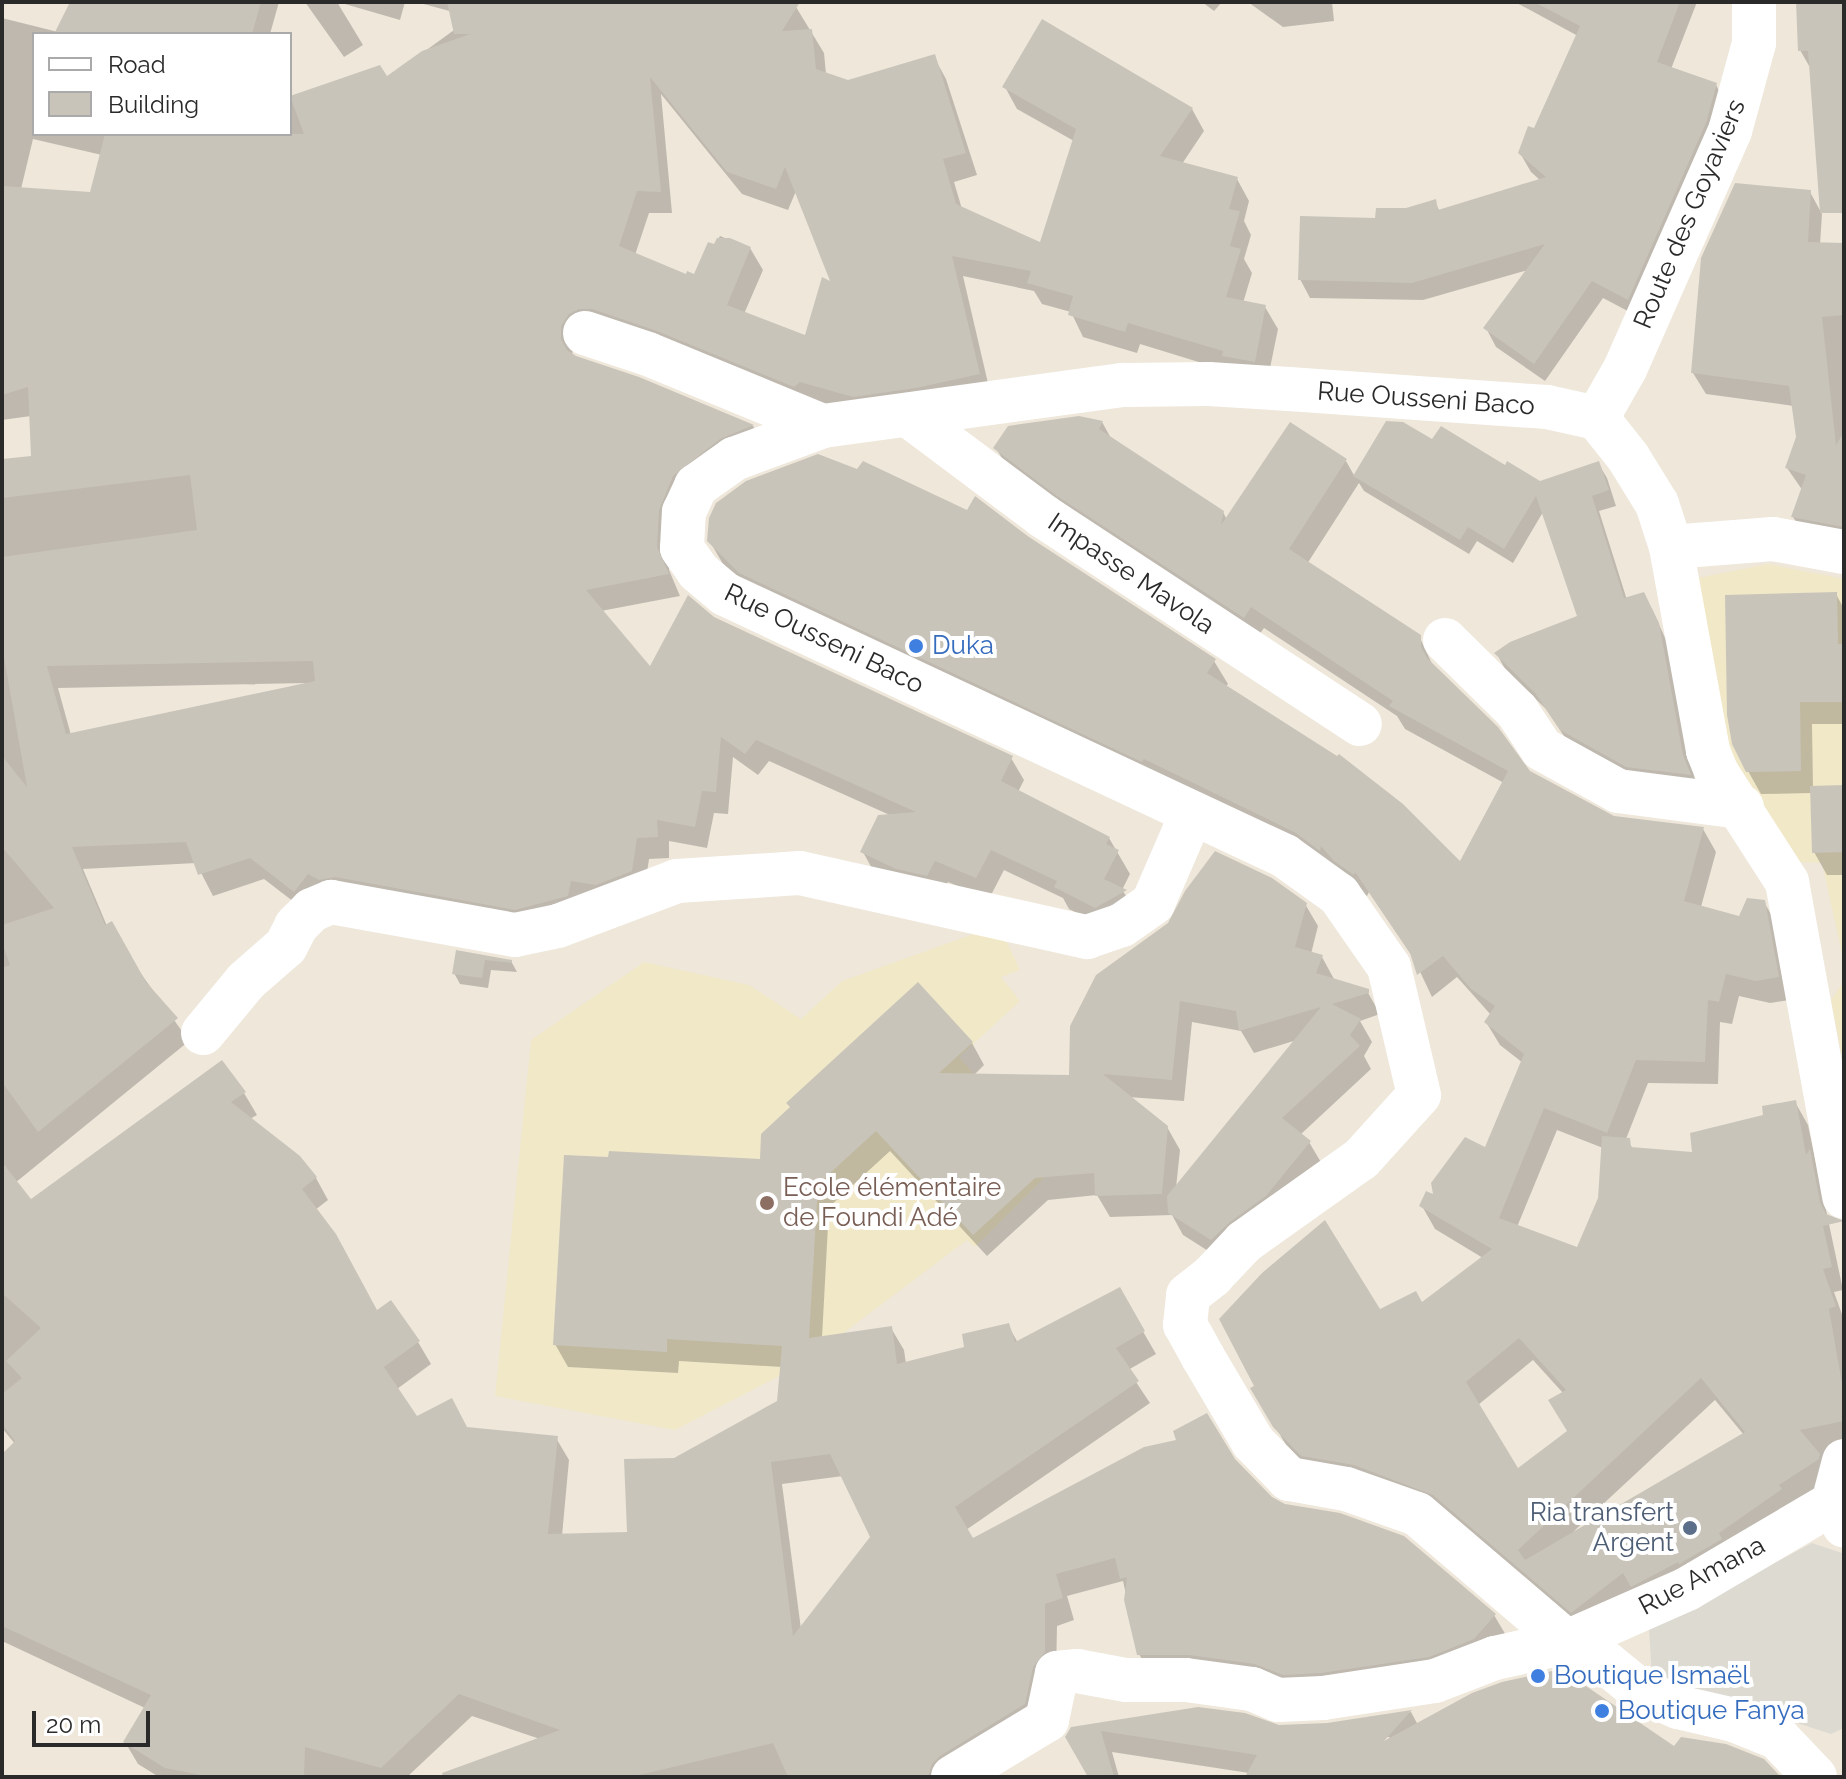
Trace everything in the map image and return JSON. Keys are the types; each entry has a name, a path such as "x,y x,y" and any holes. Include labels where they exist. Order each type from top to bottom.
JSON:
{"street":[{"name":"Route des Goyaviers","path":"1597,418 1625,369 1730,131 1754,43 1754,2"},
{"path":"585,333 648,354 823,426"},
{"name":"Rue Ousseni Baco","path":"1597,418 1547,407 1209,384 1076,389 823,426 734,459 696,486 684,512 682,548 698,571 725,594 1191,815 1285,856 1339,895 1389,967 1419,1095 1361,1159 1244,1242 1212,1276 1188,1295 1185,1325 1253,1442 1289,1479 1346,1489 1417,1514 1567,1642 1606,1663 1639,1690 1678,1707 1734,1720 1778,1738 1815,1777"},
{"name":"Impasse Mavola","path":"908,415 1043,516 1360,724"},
{"path":"1597,418 1628,457 1657,504 1671,547 1708,751 1717,773 1742,807 1787,882 1844,1197"},
{"path":"1671,547 1773,539 1844,552"},
{"path":"1445,640 1517,711 1542,749 1618,791 1742,807"},
{"path":"203,1033 246,981 286,946 296,926 312,910 331,902 515,935 558,926 677,881 800,873 1087,937 1122,925 1153,903 1191,815"},
{"path":"1838,1514 1844,1461"},
{"name":"Rue Amana","path":"953,1777 1047,1720 1057,1673 1077,1671 1126,1680 1186,1680 1252,1689 1278,1700 1308,1699 1435,1681 1495,1658 1567,1642 1687,1589 1838,1514"}],"shaded area":[{"path":"1768,564 1844,579 1844,963 1822,863 1797,862 1737,777 1688,580"},
{"name":"Ecole élémentaire de Foundi Adé","path":"999,925 1020,970 1001,977 1020,1001 959,1057 1055,1167 975,1247 967,1240 801,1365 675,1430 495,1396 531,1040 644,962 749,985 801,1019 842,981"},
{"path":"1844,981 1844,1067 1831,1000"},
{"path":"1812,1543 1842,1553 1844,1557 1844,1728 1831,1734 1652,1676 1649,1629"}],"building":[{"path":"70,2 261,2 253,32 55,32"},
{"path":"447,2 800,2 782,31 812,29 816,69 848,80 935,54 966,153 943,159 956,204 1040,242 1076,129 1002,87 1042,19 1193,108 1160,156 1238,177 1229,209 1240,211 1230,246 1241,249 1226,297 1266,305 1255,362 1222,356 1223,351 1128,323 1125,332 1068,315 1073,296 1027,283 1031,271 952,256 980,374 916,388 853,397 800,382 794,387 657,331 592,309 579,309 569,314 561,326 561,339 567,350 576,356 639,377 754,425 720,439 673,476 659,510 657,547 669,574 586,590 650,666 688,595 714,617 1013,756 1001,781 1110,837 1106,844 1119,850 1104,879 1127,890 1095,908 1054,887 1057,881 991,850 976,878 935,861 927,876 896,869 860,852 878,815 916,812 756,740 745,754 721,737 716,792 702,791 695,827 657,820 658,837 637,838 632,871 596,885 571,881 568,896 515,910 335,877 319,880 308,874 294,892 250,858 198,875 186,842 72,847 105,925 112,921 146,982 178,1018 38,1132 2,1082 2,968 10,965 2,943 2,925 54,908 2,847 2,756 27,787 2,646 2,557 197,530 190,475 2,498 2,459 31,456 28,387 2,395 2,186 90,192 104,136 304,134 292,95 380,65 387,76 422,51 470,34 454,34","holes":["650,77 727,172 776,189 785,167 830,281 822,277 805,335 727,305 751,247 730,238 717,238 714,244 708,242 694,274 687,271 686,274 619,246 637,191 661,192","313,661 315,681 66,734 47,666"]},
{"path":"1534,2 1680,2 1657,62 1717,83 1706,123 1628,300 1592,281 1534,364 1483,328 1545,244 1412,283 1298,280 1300,216 1375,218 1376,208 1406,208 1436,199 1438,210 1546,177 1518,153 1528,126 1534,128 1580,26"},
{"path":"1796,2 1844,2 1844,213 1820,213 1808,51 1798,51"},
{"path":"1735,183 1811,190 1808,242 1844,243 1844,315 1822,317 1836,445 1844,432 1844,527 1791,517 1806,475 1785,468 1796,437 1789,386 1691,373 1701,258"},
{"path":"1079,416 1103,421 1099,429 1224,511 1221,525 1290,422 1347,459 1289,549 1421,635 1421,647 1427,658 1498,727 1530,771 1614,816 1704,827 1684,901 1739,916 1747,898 1765,900 1779,977 1756,981 1726,974 1719,1002 1708,1000 1705,1062 1636,1060 1607,1133 1544,1108 1499,1218 1577,1247 1598,1198 1602,1136 1630,1138 1631,1147 1692,1152 1690,1133 1763,1115 1762,1106 1796,1100 1806,1155 1810,1149 1820,1202 1826,1214 1844,1221 1823,1226 1832,1267 1823,1269 1836,1306 1829,1309 1844,1395 1844,1421 1800,1430 1820,1454 1819,1459 1779,1485 1782,1489 1719,1533 1722,1539 1631,1587 1623,1573 1571,1613 1433,1495 1354,1465 1301,1456 1273,1427 1250,1388 1254,1386 1219,1319 1262,1273 1325,1220 1380,1309 1416,1291 1422,1302 1492,1249 1419,1206 1426,1191 1433,1194 1431,1183 1465,1137 1485,1147 1524,1054 1484,1022 1495,1006 1471,989 1443,956 1417,975 1410,953 1355,872 1354,875 1334,861 1321,846 1320,851 1296,833 1144,759 1142,762 739,573 707,541 709,518 716,503 746,481 818,454 857,469 863,461 967,510 975,496 1029,537 1216,659 1207,673 1337,756 1339,754 1403,804 1460,861 1508,771 1389,706 1393,701 1251,607 1244,618 1057,496 993,448 1008,426","holes":["1519,1338 1566,1390 1548,1400 1567,1431 1518,1468 1466,1382","1701,1378 1745,1432 1525,1560 1518,1550"]},
{"path":"1386,421 1403,422 1432,439 1441,426 1505,465 1507,461 1540,481 1599,461 1609,490 1592,496 1624,598 1644,592 1659,623 1683,755 1691,775 1626,767 1560,730 1535,693 1494,653 1510,642 1577,616 1536,496 1504,549 1468,527 1460,540 1353,476"},
{"path":"1837,592 1838,644 1844,644 1844,702 1800,702 1801,771 1746,772 1732,744 1727,715 1725,595"},
{"path":"1844,785 1844,852 1812,853 1810,786"},
{"path":"1215,851 1272,878 1307,903 1295,947 1323,955 1316,973 1369,989 1369,993 1332,1004 1361,1019 1350,1035 1360,1046 1282,1118 1311,1141 1266,1196 1211,1240 1168,1213 1167,1196 1321,1007 1239,1031 1236,1011 1180,1001 1172,1080 1103,1074 1168,1126 1162,1194 1095,1196 1094,1173 1035,1178 973,1235 876,1131 818,1184 809,1338 892,1326 897,1364 964,1347 962,1334 1009,1323 1015,1342 1120,1287 1145,1331 1116,1348 1139,1381 955,1507 973,1538 1144,1447 1176,1440 1173,1431 1207,1413 1235,1459 1272,1497 1285,1504 1340,1513 1404,1536 1496,1614 1474,1639 1429,1657 1321,1673 1283,1675 1255,1664 1189,1655 1137,1655 1124,1600 1127,1577 1120,1579 1115,1558 1056,1574 1063,1598 1045,1604 1045,1652 1033,1667 1025,1704 940,1756 932,1764 928,1777 788,1777 773,1743 631,1777 443,1777 442,1773 560,1730 459,1694 381,1768 305,1747 304,1777 211,1777 165,1768 123,1742 151,1695 2,1626 2,1454 15,1441 2,1424 2,1394 22,1378 6,1361 41,1328 2,1293 2,1162 31,1199 222,1060 246,1092 231,1102 300,1156 317,1177 302,1189 336,1234 377,1310 391,1300 420,1341 384,1367 417,1416 452,1398 467,1427 558,1436 548,1534 627,1532 624,1459 674,1458 777,1401 782,1346 667,1339 667,1352 553,1345 564,1155 608,1157 609,1151 760,1159 761,1134 790,1107 786,1103 918,982 973,1042 939,1073 1069,1075 1070,1026 1096,975 1168,923 1185,891","holes":["830,1454 870,1537 793,1636 771,1462"]},
{"path":"456,950 512,960 512,963 485,960 482,978 452,974"},
{"path":"1561,1669 1674,1746 1681,1737 1726,1744 1764,1759 1781,1777 1245,1777 1257,1755 1101,1731 1114,1777 1088,1777 1065,1737 1071,1727 1198,1707 1245,1713 1279,1725 1327,1723 1412,1710 1384,1741 1472,1693 1502,1682"}],"place":[{"name":"Duka","path":"916,646"},
{"name":"Ecole élémentaire de Foundi Adé","path":"767,1203"},
{"name":"Ria transfert Argent","path":"1690,1528"},
{"name":"Boutique Ismaël","path":"1538,1676"},
{"name":"Boutique Fanya","path":"1602,1711"}]}
